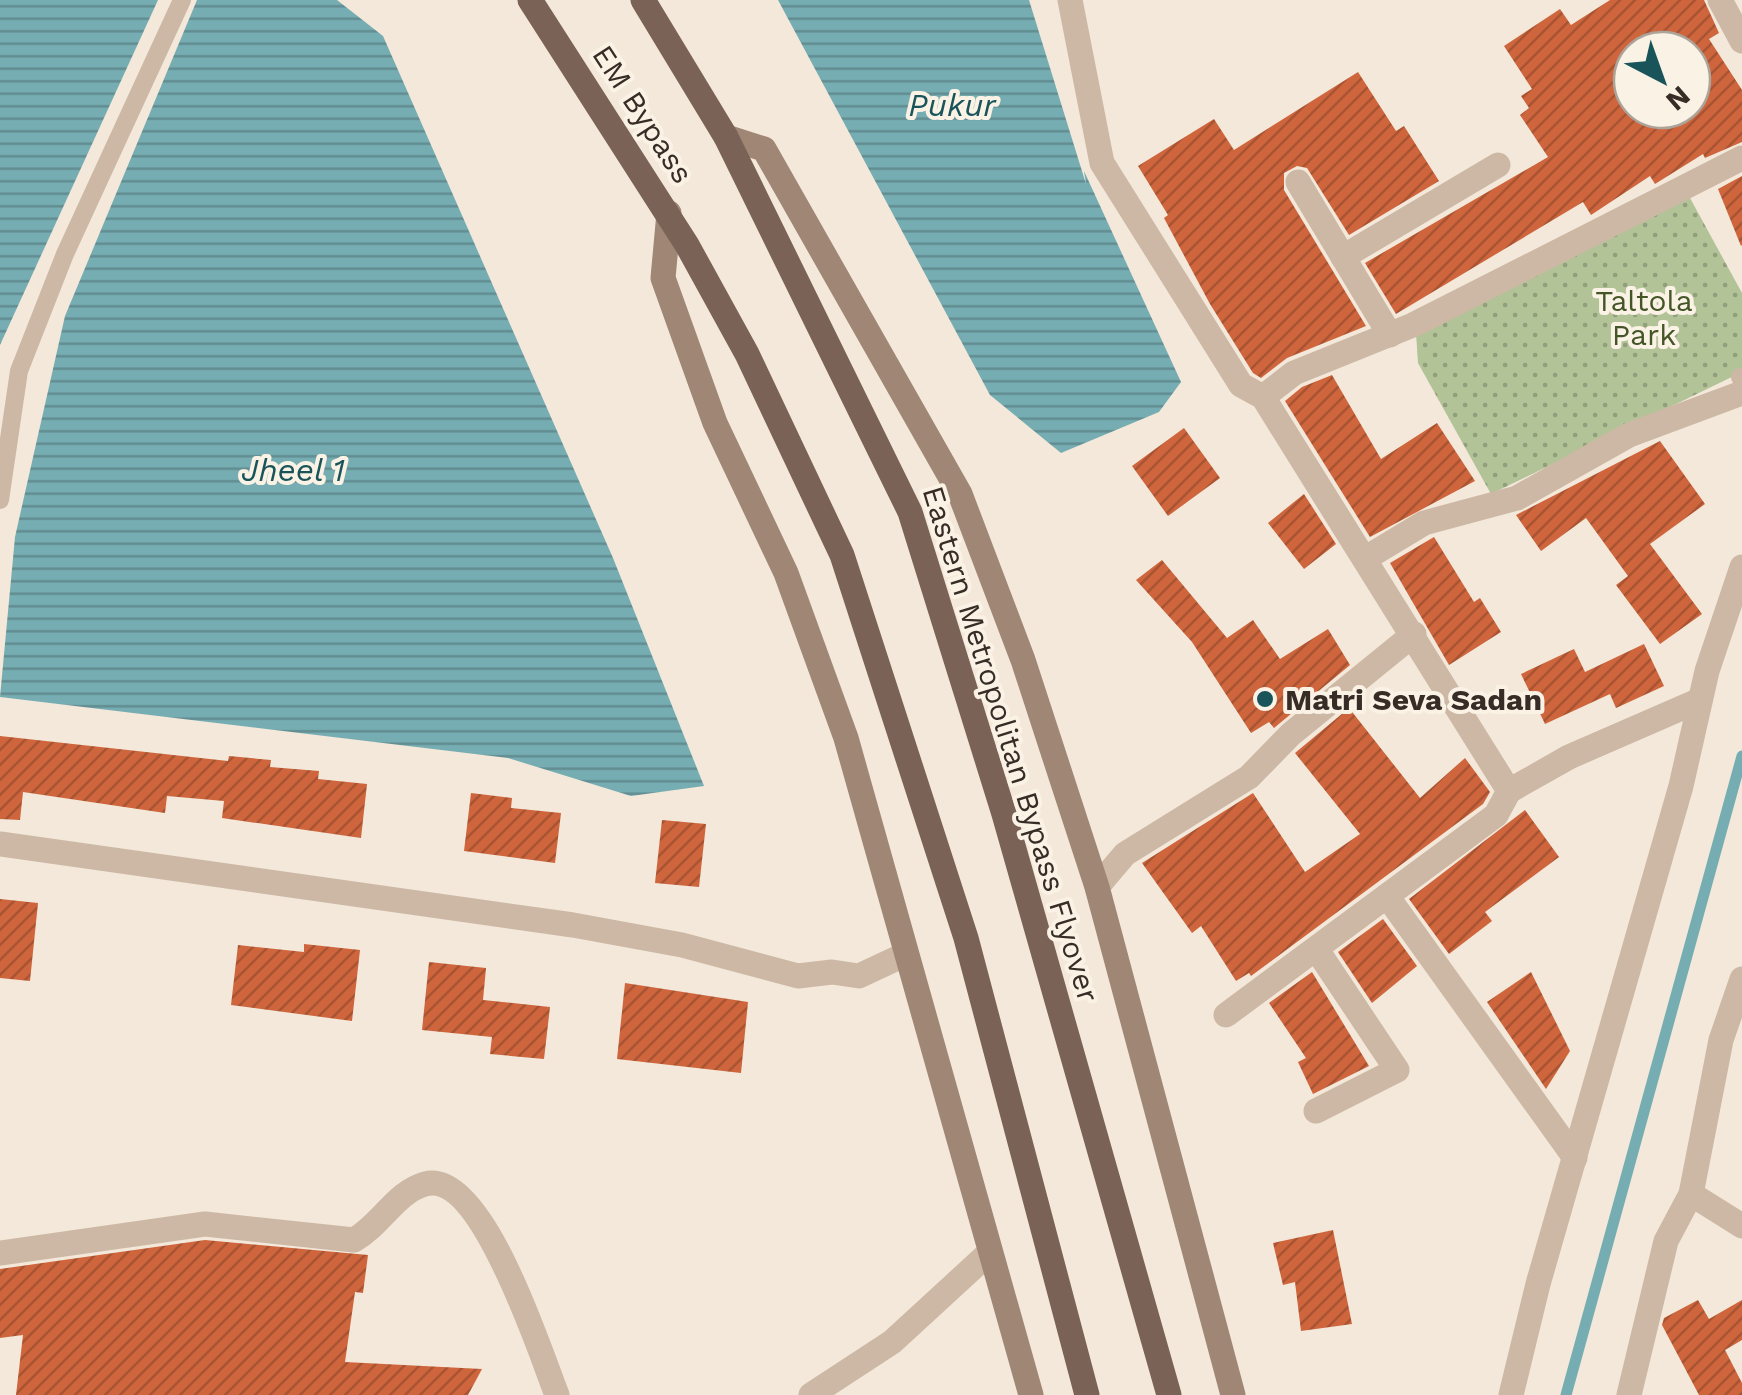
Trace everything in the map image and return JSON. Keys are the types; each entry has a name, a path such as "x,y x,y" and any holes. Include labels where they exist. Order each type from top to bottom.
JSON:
{"main road":[{"name":"EM Bypass","path":"530,0 669,213"},
{"name":"Eastern Metropolitan Bypass Flyover","path":"643,0 726,137 910,512 1004,814 1169,1395"},
{"path":"669,213 747,354 842,556 966,938 1088,1395"}],"street":[{"path":"1070,0 1102,163 1241,384 1264,397 1509,791"},
{"path":"1720,0 1742,41"},
{"path":"726,137 764,149 960,494 1023,660 1098,886 1233,1395"},
{"path":"1264,397 1294,373 1390,334 1742,158"},
{"path":"1343,256 1498,166"},
{"path":"1298,182 1390,334"},
{"path":"669,213 663,278 715,423 786,572 839,719 1031,1395"},
{"path":"1366,558 1424,523 1517,498 1629,436 1741,383"},
{"path":"1512,1395 1681,786 1700,700 1742,567"},
{"path":"1098,886 1125,854 1249,777 1291,734 1414,634"},
{"path":"1226,1015 1496,815 1509,791 1569,757 1700,700"},
{"path":"0,844 573,924 682,945 798,976 832,972 858,976 906,954"},
{"path":"1388,896 1575,1158"},
{"path":"1316,1111 1397,1070 1317,950"},
{"path":"1630,1395 1666,1241 1691,1194 1722,1040 1742,980"},
{"path":"0,1254 205,1224 354,1240 373,1230 407,1191 429,1182 449,1188 486,1229 504,1258 557,1395"},
{"path":"1691,1194 1742,1226"},
{"path":"811,1395 892,1342 990,1252"}],"lane":[{"path":"0,500 19,371 65,254 182,0"}],"green space":[{"name":"Taltola Park","path":"1690,198 1742,293 1742,372 1491,494 1418,363 1416,333"}],"water":[{"path":"0,0 158,0 0,345"},
{"name":"Jheel 1","path":"197,0 337,0 383,36 613,558 704,786 631,796 508,758 0,697 15,537 65,316"},
{"name":"Pukur","path":"778,0 1029,0 1086,184 1084,171 1181,382 1159,412 1061,453 990,395"}],"building":[{"path":"1610,0 1704,0 1719,33 1712,37 1712,30 1612,30 1612,130 1712,130 1712,44 1742,90 1742,142 1705,158 1703,154 1655,184 1650,176 1591,215 1583,202 1396,314 1365,263 1548,157 1520,115 1529,108 1521,96 1532,89 1504,46 1560,9 1571,25"},
{"path":"1358,72 1396,131 1404,126 1439,181 1349,235 1307,168 1297,166 1284,173 1284,190 1366,326 1287,358 1261,378 1253,373 1210,304 1164,218 1168,215 1138,166 1214,119 1234,150"},
{"path":"1742,176 1742,245 1741,246 1718,189"},
{"path":"1332,375 1381,459 1437,423 1475,481 1370,537 1285,401 1302,387"},
{"path":"1184,428 1220,478 1168,516 1132,466"},
{"path":"1660,441 1705,504 1650,544 1702,614 1660,644 1616,585 1628,576 1586,518 1541,551 1516,515"},
{"path":"1304,494 1336,544 1304,569 1268,523"},
{"path":"1434,537 1474,602 1480,598 1501,632 1449,665 1390,563"},
{"path":"1162,560 1227,638 1253,620 1280,659 1328,629 1350,665 1274,728 1269,722 1251,733 1192,642 1136,580"},
{"path":"1644,644 1664,686 1616,708 1610,694 1545,724 1521,674 1574,649 1585,672"},
{"path":"1349,708 1420,798 1465,758 1490,792 1483,804 1251,976 1249,973 1236,981 1201,926 1192,933 1142,863 1253,793 1305,872 1360,834 1295,753"},
{"path":"0,736 228,761 229,756 271,760 270,767 319,771 318,779 367,784 361,838 222,818 224,801 167,796 165,813 23,792 20,820 0,819"},
{"path":"471,793 512,798 511,808 561,813 555,863 464,851"},
{"path":"1525,810 1559,857 1485,912 1492,921 1449,954 1409,899"},
{"path":"662,820 706,824 699,887 655,883"},
{"path":"0,899 38,903 30,981 0,978"},
{"path":"1383,919 1417,966 1372,1003 1338,952"},
{"path":"304,944 360,950 352,1021 231,1005 238,945 304,952"},
{"path":"429,962 486,968 483,1000 550,1007 544,1059 490,1054 492,1037 422,1030"},
{"path":"1312,972 1369,1066 1313,1094 1298,1062 1306,1058 1269,1003"},
{"path":"1531,972 1570,1051 1546,1089 1487,1002"},
{"path":"625,983 748,1002 741,1073 617,1059"},
{"path":"1333,1230 1352,1324 1301,1331 1295,1282 1283,1285 1273,1243"},
{"path":"205,1240 368,1255 363,1293 355,1292 345,1362 482,1369 468,1395 16,1395 23,1335 0,1338 0,1269"},
{"path":"1698,1300 1709,1319 1742,1300 1742,1340 1725,1350 1742,1383 1742,1395 1699,1395 1662,1325 1664,1318"}],"waterway":[{"path":"1566,1395 1742,756"}],"place":[{"name":"Matri Seva Sadan","path":"1265,699"}]}
